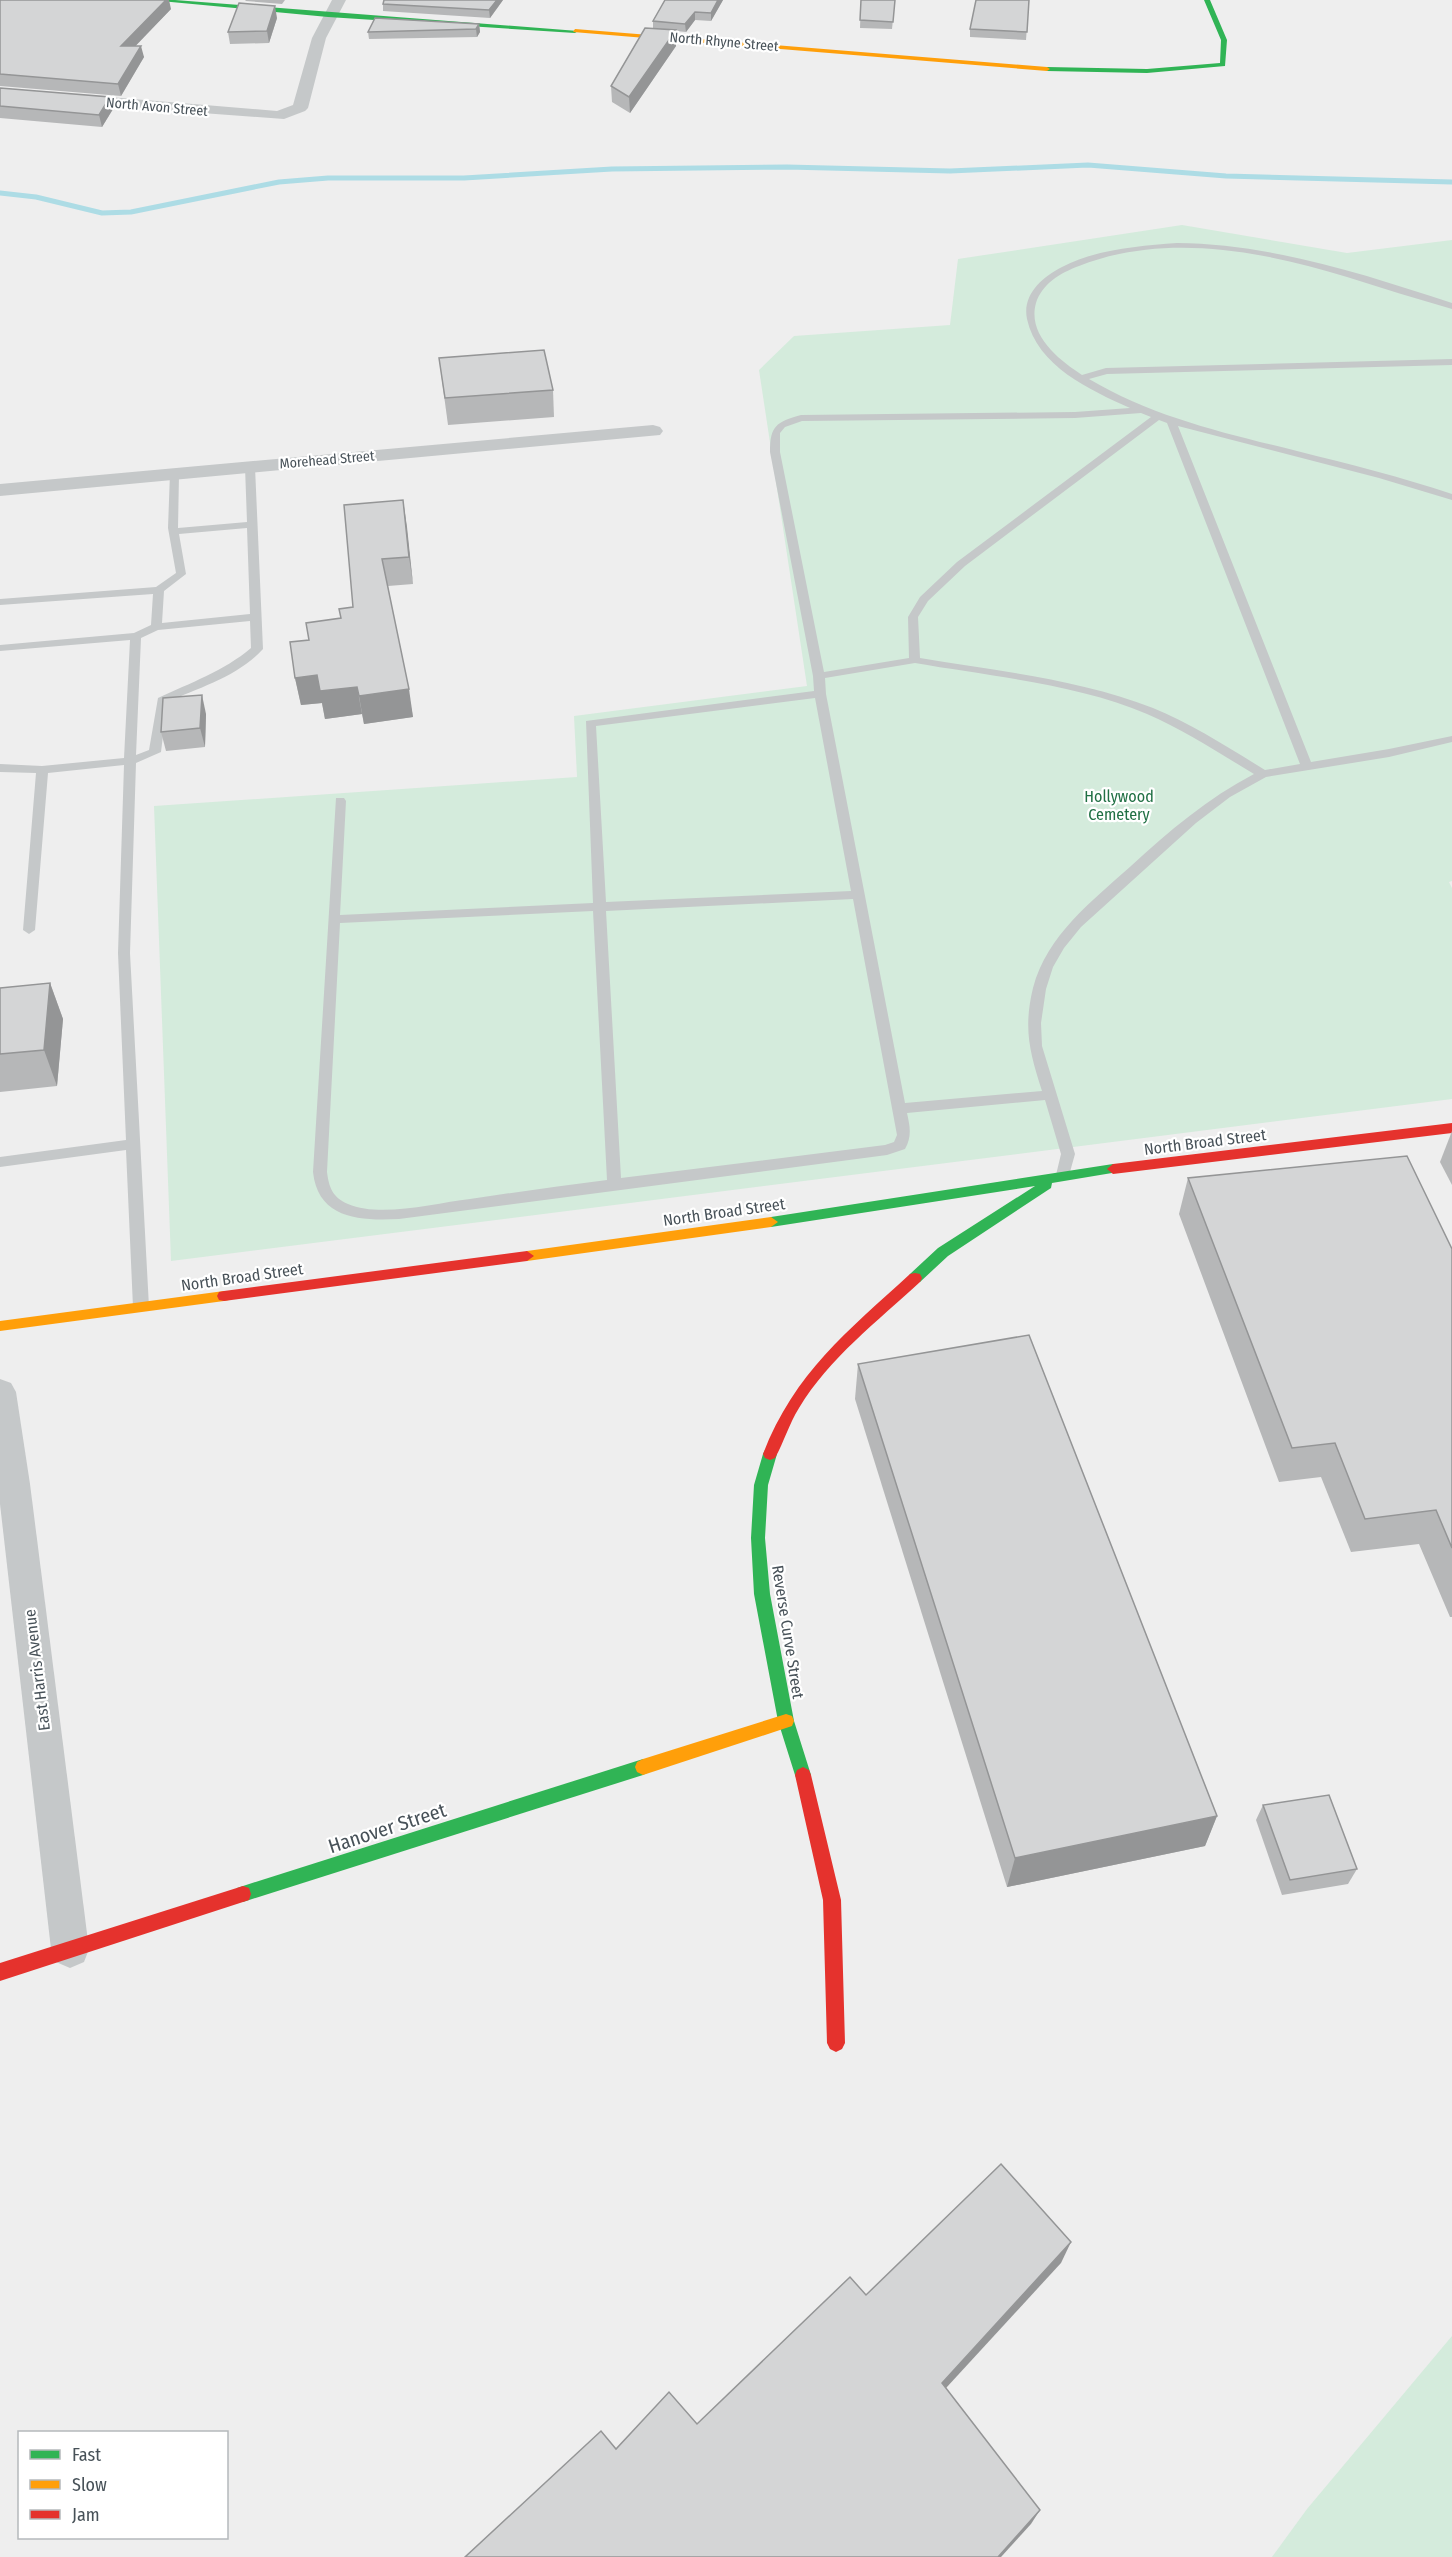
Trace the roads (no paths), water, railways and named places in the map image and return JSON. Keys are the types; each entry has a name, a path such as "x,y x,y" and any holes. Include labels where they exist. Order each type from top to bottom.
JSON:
{"street":[{"name":"North Rhyne Street","path":"153,0 328,15 611,33 1059,70 1147,71 1222,65 1226,56 1224,38 1207,0"},
{"path":"328,15 339,0"},
{"name":"North Avon Street","path":"0,93 279,116 300,108 311,59 328,15"},
{"name":"Morehead Street","path":"0,490 653,431"},
{"name":"North Broad Street","path":"0,1326 696,1234 1063,1175 1452,1128"},
{"name":"Reverse Curve Street","path":"836,2043 832,1900 810,1797 786,1721 762,1594 758,1538 761,1485 776,1435 801,1391 835,1353 943,1252 1033,1192 1063,1175"},
{"name":"East Harris Avenue","path":"0,1392 7,1485 70,1949"},
{"name":"Hanover Street","path":"0,1972 786,1721"}],"lane":[{"path":"1452,306 1307,262 1250,249 1169,246 1096,255 1068,266 1041,287 1030,306 1030,322 1039,341 1053,359 1082,378 1157,417 1235,439 1384,474 1452,497"},
{"path":"1082,378 1106,371 1452,362"},
{"path":"340,801 320,1172 322,1190 333,1204 363,1214 399,1214 887,1150 900,1145 904,1135 775,452 775,433 782,424 801,418 1075,415 1141,410"},
{"path":"915,660 913,617 924,599 961,564 1157,417"},
{"path":"1171,421 1306,765"},
{"path":"0,768 42,770 130,761 155,752 162,700 226,670 247,658 257,649 250,467"},
{"path":"0,602 159,590 181,574 174,531 174,475"},
{"path":"174,531 252,525"},
{"path":"156,627 159,590"},
{"path":"0,648 136,636 156,627 255,617"},
{"path":"136,636 124,953 141,1307"},
{"path":"819,676 915,660 1022,678 1131,703 1193,732 1263,774"},
{"path":"614,1184 590,723 820,694"},
{"path":"1063,1175 1068,1154 1048,1095 1035,1046 1034,1029 1038,994 1053,956 1087,912 1157,849 1220,799 1263,774 1306,765 1389,753 1452,739"},
{"path":"29,930 42,770"},
{"path":"334,919 858,895"},
{"path":"899,1109 1048,1095"},
{"path":"0,1162 133,1144"}],"waterway":[{"path":"0,193 36,197 102,213 131,212 279,182 328,178 464,178 612,169 787,167 950,171 1088,165 1226,176 1452,182"}],"park label":[{"name":"Hollywood Cemetery","path":"1119,805"}]}
